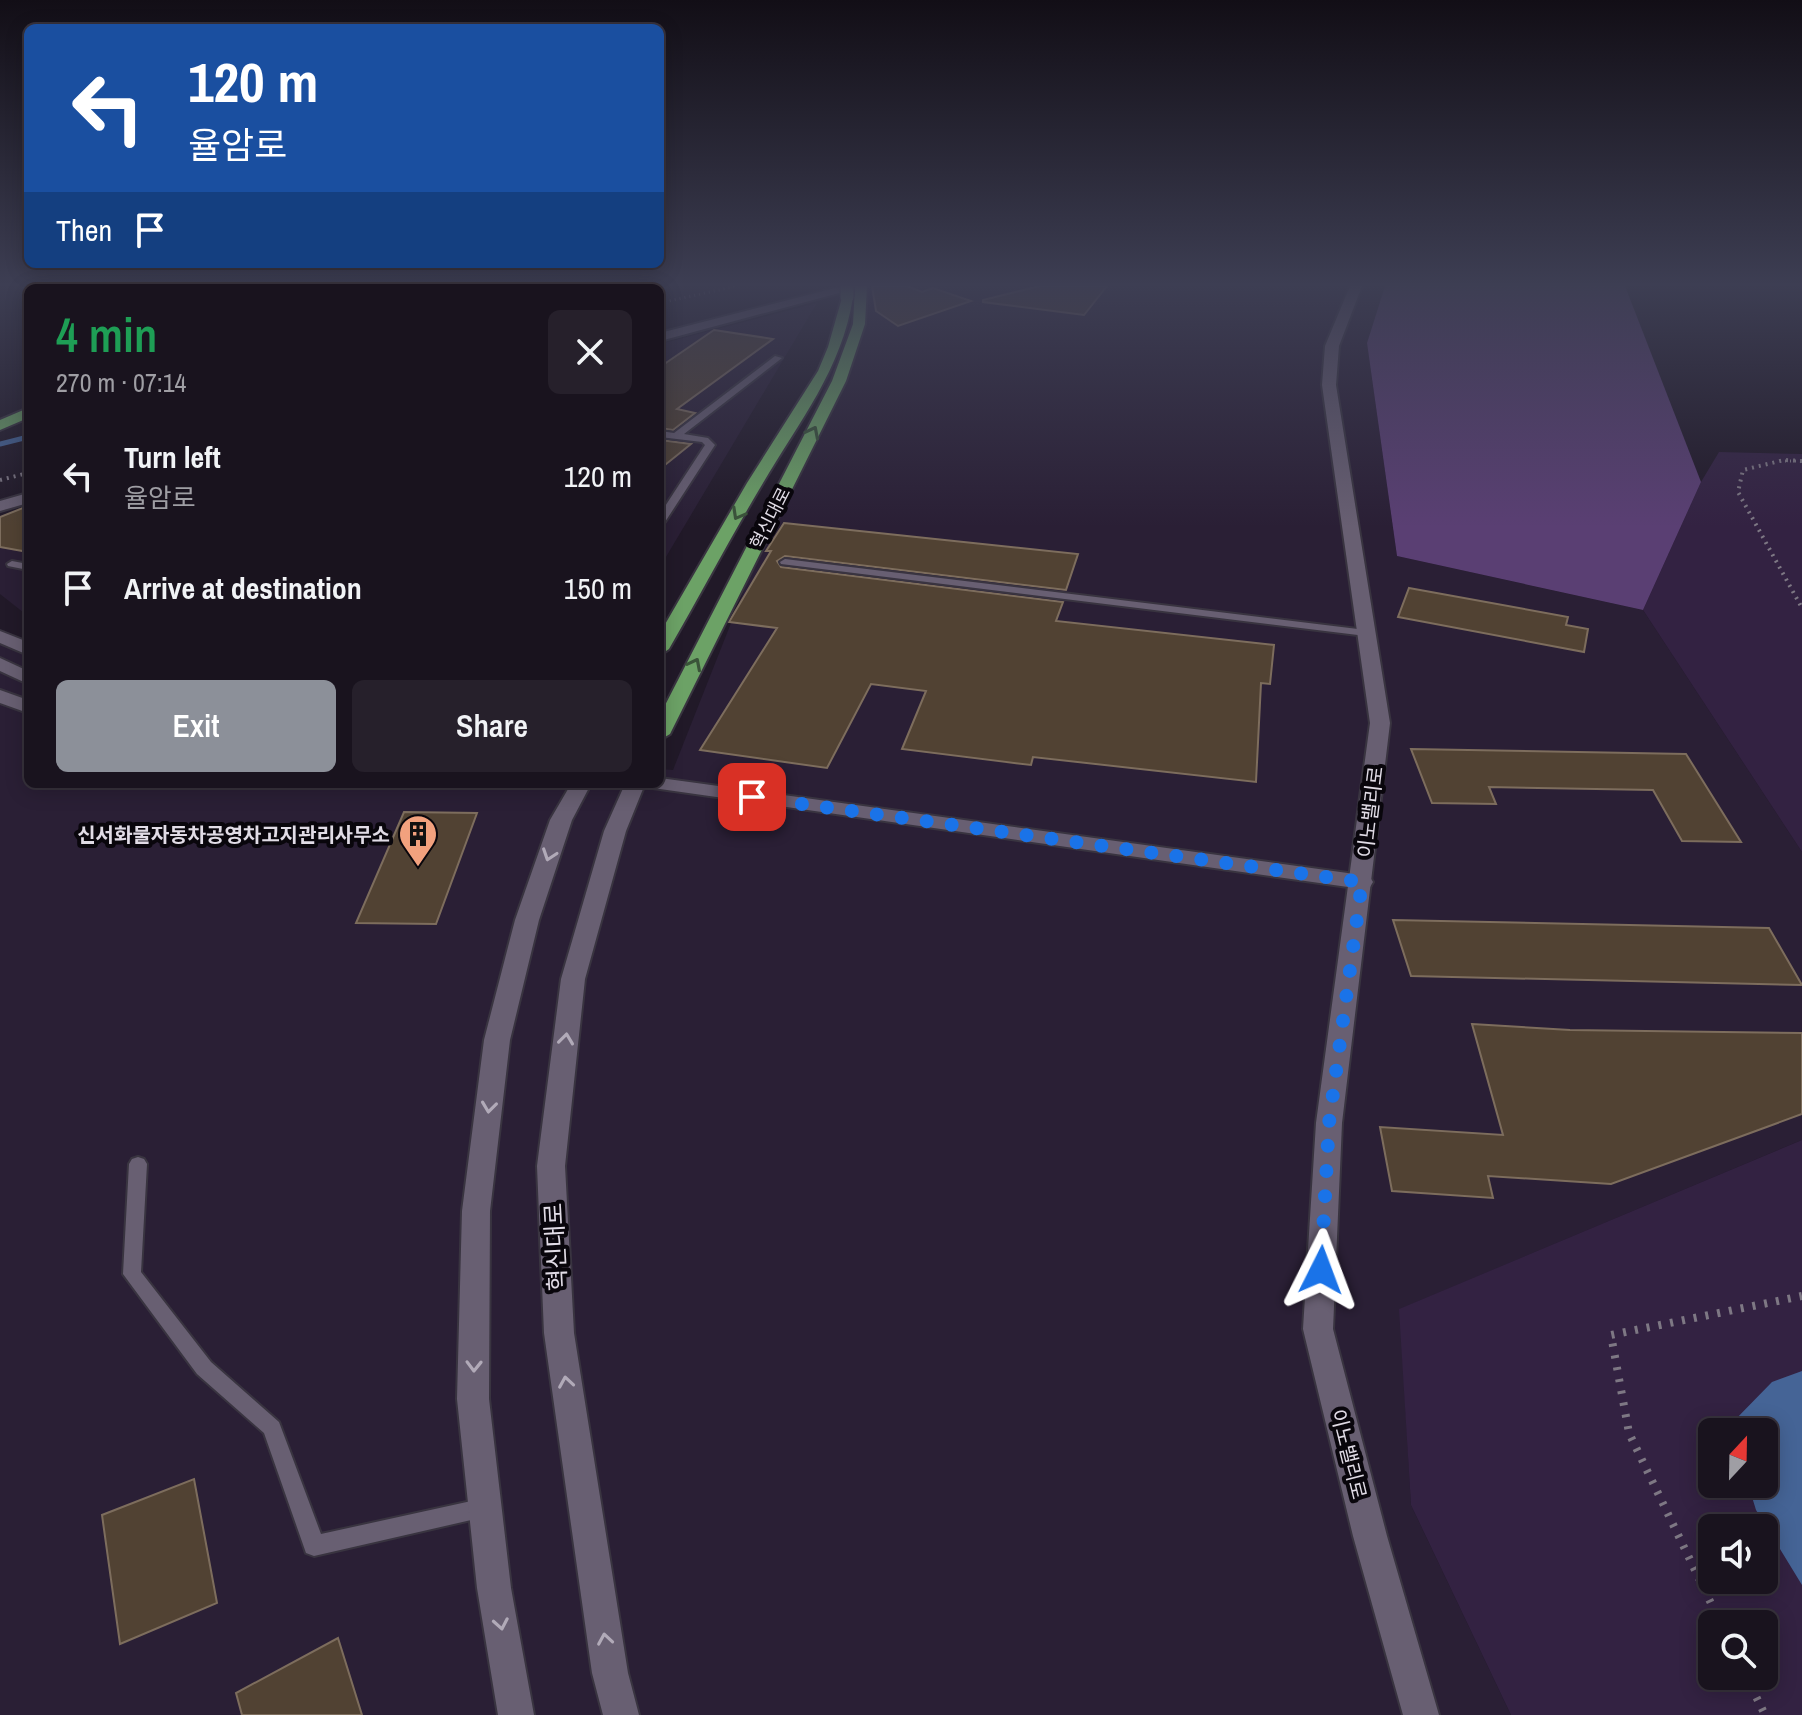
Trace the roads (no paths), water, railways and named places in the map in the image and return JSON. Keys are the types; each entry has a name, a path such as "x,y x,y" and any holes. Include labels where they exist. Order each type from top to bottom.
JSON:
{"highway":[{"path":"664,642 827,366"},
{"name":"혁신대로","path":"664,726 845,366"},
{"path":"0,414 24,403"},
{"path":"0,426 24,414"}],"main road":[{"name":"이노밸리로","path":"1330,366 1329,385 1337,453 1380,723 1329,1123 1318,1329 1370,1536 1421,1715"},
{"path":"0,506 24,499"},
{"path":"0,636 24,647"},
{"path":"0,664 24,676"},
{"path":"664,785 1362,882"},
{"path":"516,1715 494,1588 473,1399 476,1211 497,1040 530,911 561,820 579,788"},
{"name":"혁신대로","path":"621,1715 610,1673 559,1333 551,1166 573,979 615,831 633,788"}],"lane":[{"path":"676,436 767,366"},
{"path":"664,434 705,440 710,445 664,516"},
{"path":"785,562 1366,633"},
{"path":"12,564 24,566"},
{"path":"138,1164 132,1274 204,1368 272,1428 314,1546 485,1508"}],"water":[{"path":"1802,1371 1802,1585 1778,1546 1778,1514 1758,1514 1752,1498 1778,1498 1778,1418 1737,1418 1772,1382"}],"waterway":[{"path":"0,444 24,438"}],"place":[{"name":"신서화물자동차공영차고지관리사무소","path":"418,868"}]}
